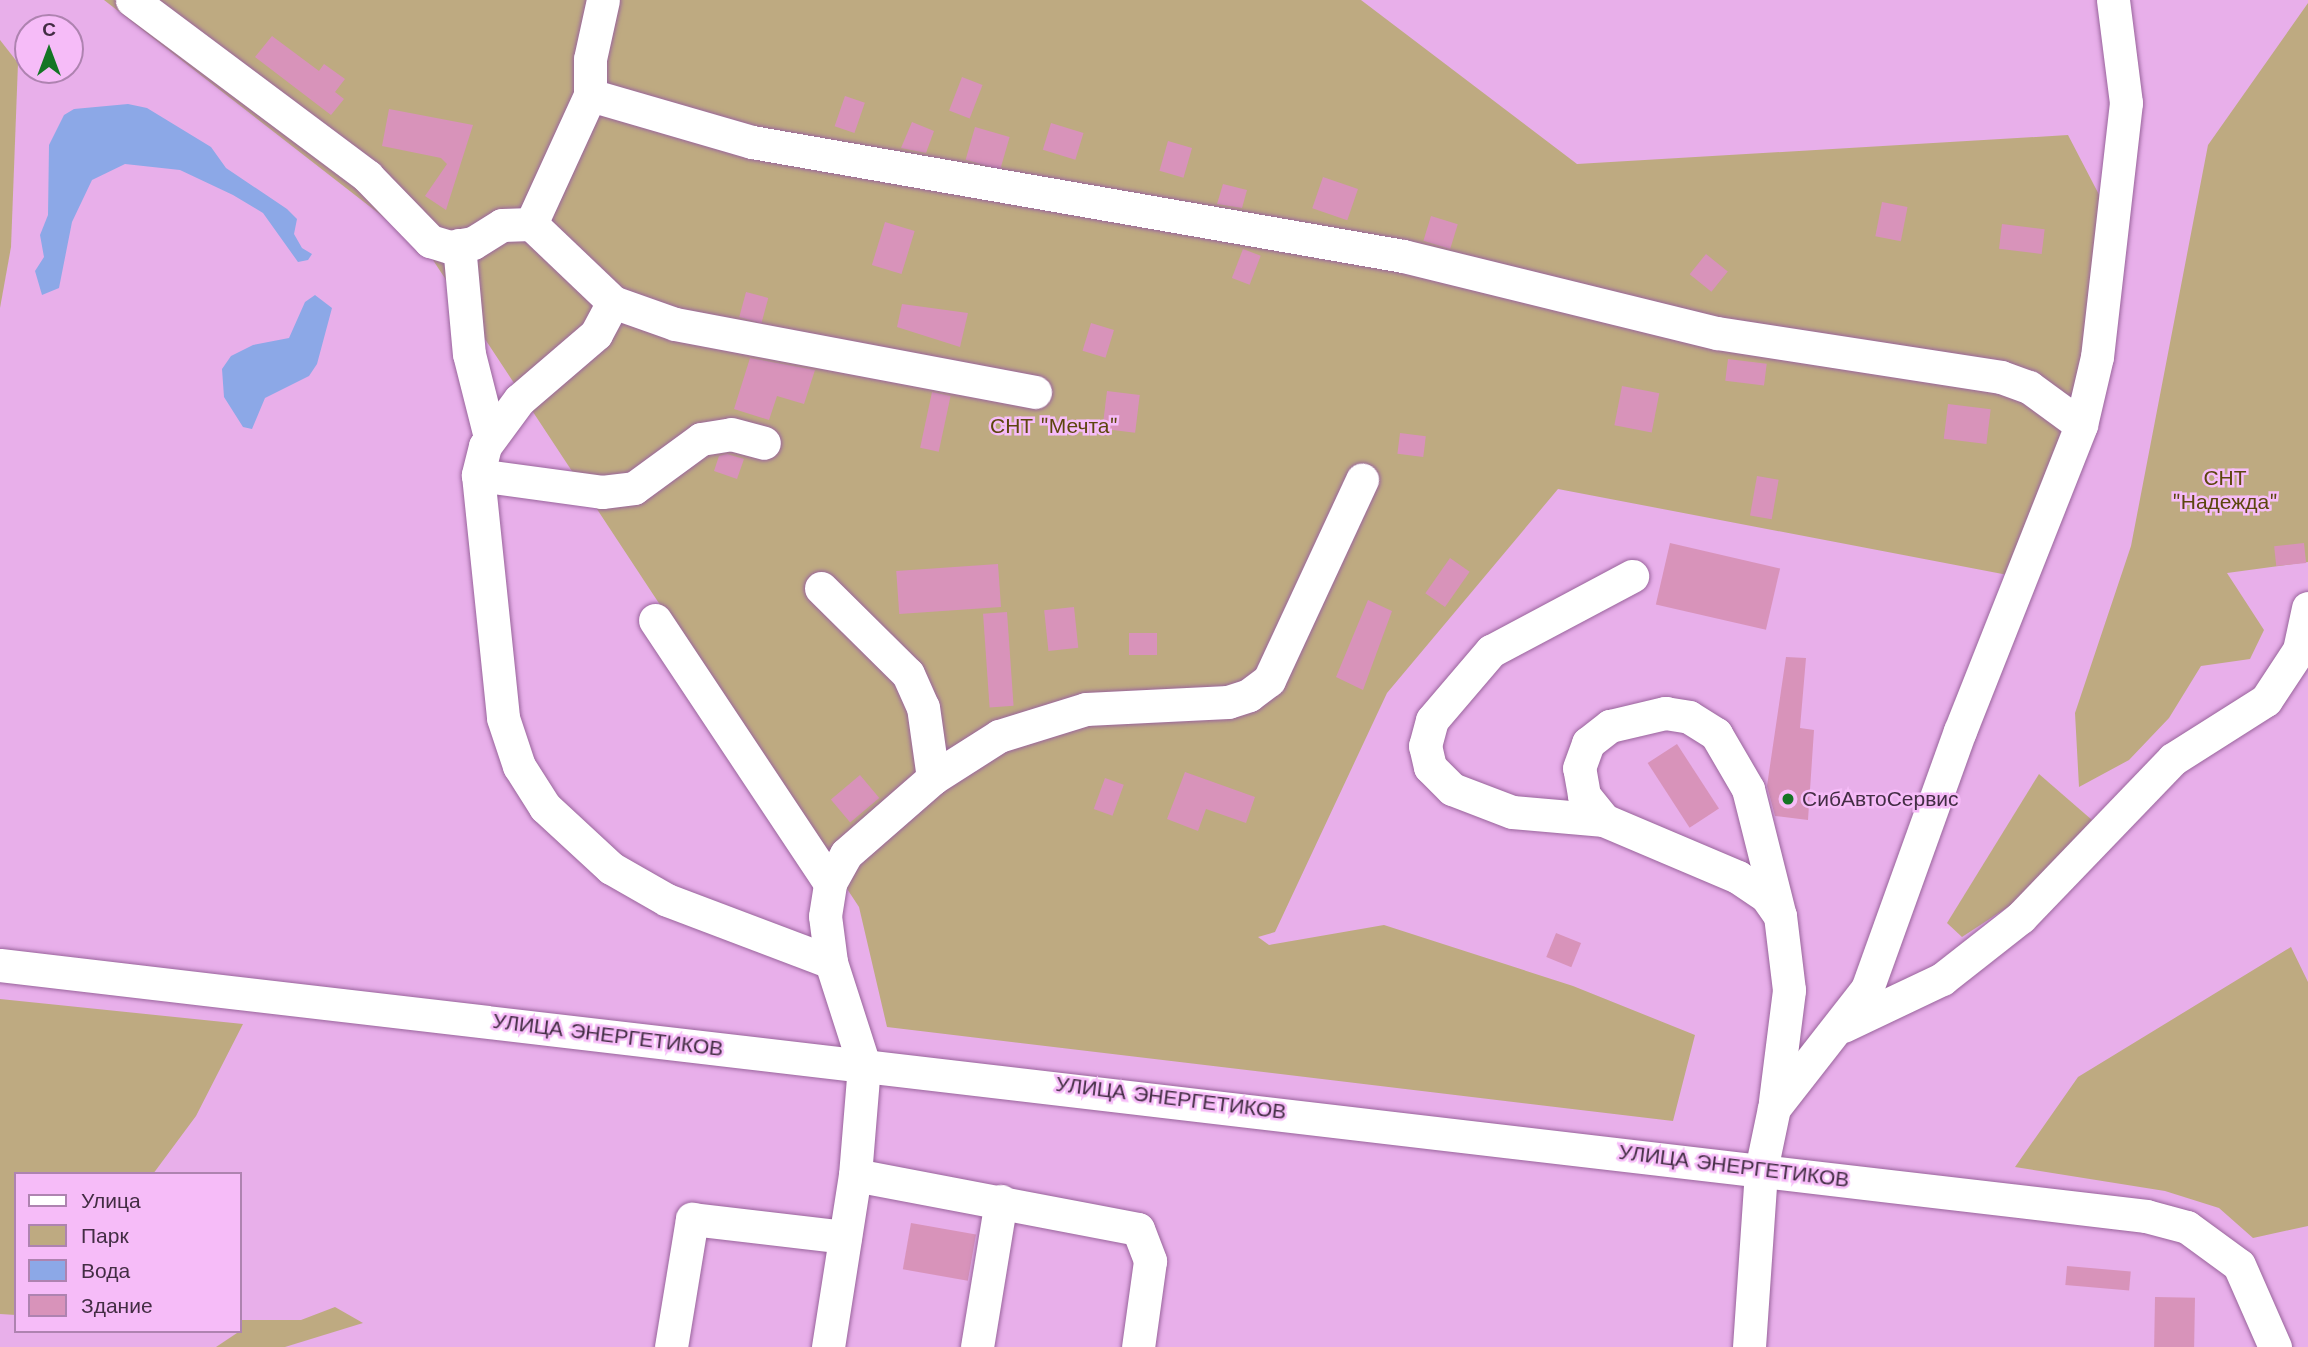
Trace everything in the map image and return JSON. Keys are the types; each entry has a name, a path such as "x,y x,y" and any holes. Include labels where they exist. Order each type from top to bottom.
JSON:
{"street":[{"path":"132,0 367,176 430,241 459,245 502,225 531,224 613,302 676,324 1035,392"},
{"path":"531,224 590,95 590,59 603,0"},
{"path":"1774,1108 1785,1086 1843,1026 1867,989 1959,731 2081,425 2097,357 2126,103 2113,0"},
{"path":"590,95 752,142 1402,256 1717,333 2001,377 2029,387 2081,425"},
{"path":"459,245 469,354 490,437"},
{"path":"613,302 596,334 519,400 490,437 478,475 503,718 519,765 545,807 611,868 667,900 831,962"},
{"path":"478,475 602,492 634,488 701,439 731,434 764,443"},
{"path":"828,1347 855,1175 864,1065 831,962 825,916 830,883 846,854 933,778 988,742 1040,720 1086,709 1228,702 1249,695 1269,680 1362,480"},
{"path":"1632,576 1491,651 1432,720 1425,746 1430,767 1452,789 1512,812 1604,820 1738,877 1766,896 1780,916"},
{"path":"821,588 908,674 923,707 933,778"},
{"path":"1843,1026 1942,979 2021,917 2174,759 2266,700 2297,670 2308,608"},
{"path":"655,620 830,883"},
{"path":"1604,820 1584,795 1579,768 1588,743 1635,717 1689,717 1716,734 1748,789 1780,916 1789,990 1774,1108 1761,1170 1749,1347"},
{"name":"УЛИЦА ЭНЕРГЕТИКОВ","path":"0,965 2041,1201 2187,1227 2239,1265 2275,1347"},
{"path":"855,1175 1138,1228 1150,1261 1138,1347"},
{"path":"977,1347 1001,1201"},
{"path":"671,1347 692,1219 845,1237"}],"green space":[{"name":"СНТ \"Мечта\"","path":"104,0 1361,0 1577,164 2068,135 2107,210 2089,356 2013,576 1558,489 1387,693 1275,932 1258,937 1269,945 1384,925 1573,986 1695,1035 1673,1121 887,1027 859,907 427,251"},
{"name":"СНТ \"Надежда\"","path":"2308,3 2308,562 2227,573 2264,630 2250,659 2201,666 2169,718 2129,760 2079,787 2075,713 2131,546 2208,145"},
{"path":"0,40 14,58 14,84 17,84 11,247 0,308"},
{"path":"2039,774 2092,820 2014,903 1962,937 1947,923"},
{"path":"2291,947 2308,982 2308,1226 2253,1238 2219,1208 2165,1191 2015,1167 2078,1077"},
{"path":"0,999 243,1024 196,1116 154,1172 14,1172 14,1315 0,1314"},
{"path":"335,1307 363,1323 285,1347 216,1347 237,1333 242,1333 242,1320 301,1320"}],"water":[{"path":"128,104 147,108 211,147 226,168 287,209 297,219 294,234 302,248 312,254 308,260 298,262 263,213 233,195 180,170 125,164 92,180 72,222 59,288 42,295 35,271 44,257 40,235 48,215 49,145 64,115 74,109"},
{"path":"315,295 332,308 317,364 309,376 265,398 252,429 243,427 224,397 222,369 231,356 253,345 289,338 305,302"}],"building":[{"path":"272,36 319,71 324,64 345,79 335,92 344,99 331,115 255,57"},
{"path":"962,77 983,85 970,118 949,111"},
{"path":"845,96 865,103 854,133 835,126"},
{"path":"389,109 473,125 446,210 425,196 447,164 441,158 382,146"},
{"path":"912,122 934,131 926,153 901,148"},
{"path":"1051,123 1084,133 1075,160 1043,150"},
{"path":"975,127 1010,137 1000,170 966,160"},
{"path":"1168,141 1192,148 1183,178 1159,171"},
{"path":"1323,177 1358,189 1347,220 1312,208"},
{"path":"1223,184 1247,190 1242,208 1217,204"},
{"path":"1882,202 1908,207 1901,241 1875,236"},
{"path":"1431,216 1458,224 1450,249 1423,241"},
{"path":"885,222 915,231 901,274 872,265"},
{"path":"2002,224 2045,229 2042,254 1999,249"},
{"path":"1243,249 1261,256 1250,285 1232,278"},
{"path":"1706,254 1728,272 1711,292 1690,274"},
{"path":"746,292 768,298 761,323 739,317"},
{"path":"902,304 968,313 960,347 897,327"},
{"path":"1091,323 1114,330 1105,358 1083,351"},
{"path":"750,358 815,370 804,404 777,396 769,420 734,409"},
{"path":"1728,359 1767,364 1764,386 1725,381"},
{"path":"1622,386 1659,393 1652,433 1614,425"},
{"path":"1107,391 1140,395 1135,433 1102,429"},
{"path":"932,392 951,396 939,452 920,448"},
{"path":"1948,404 1991,409 1986,444 1944,439"},
{"path":"1400,433 1426,436 1423,457 1397,454"},
{"path":"727,454 744,459 737,479 714,471 719,456"},
{"path":"1757,476 1779,480 1772,519 1750,515"},
{"path":"1670,543 1780,568 1766,630 1656,604"},
{"path":"2304,543 2306,563 2276,566 2274,546"},
{"path":"1450,558 1470,572 1445,607 1425,593"},
{"path":"998,564 1001,607 899,614 896,571"},
{"path":"1368,600 1392,611 1363,690 1336,677"},
{"path":"1074,607 1078,648 1048,651 1044,610"},
{"path":"1007,612 1014,706 990,707 983,614"},
{"path":"1129,633 1157,633 1157,655 1129,655"},
{"path":"1786,657 1806,658 1800,728 1814,730 1808,820 1775,816 1767,786"},
{"path":"1677,744 1719,809 1690,828 1648,763"},
{"path":"1185,772 1255,797 1246,823 1206,809 1198,831 1167,819"},
{"path":"860,775 879,798 850,822 831,799"},
{"path":"1105,778 1124,785 1113,816 1094,809"},
{"path":"1556,933 1581,943 1571,967 1546,957"},
{"path":"911,1223 976,1234 968,1281 903,1269"},
{"path":"2067,1266 2131,1272 2129,1291 2065,1285"},
{"path":"2155,1297 2195,1298 2194,1347 2154,1347"}],"place":[{"name":"СибАвтоСервис","path":"1788,799"}]}
